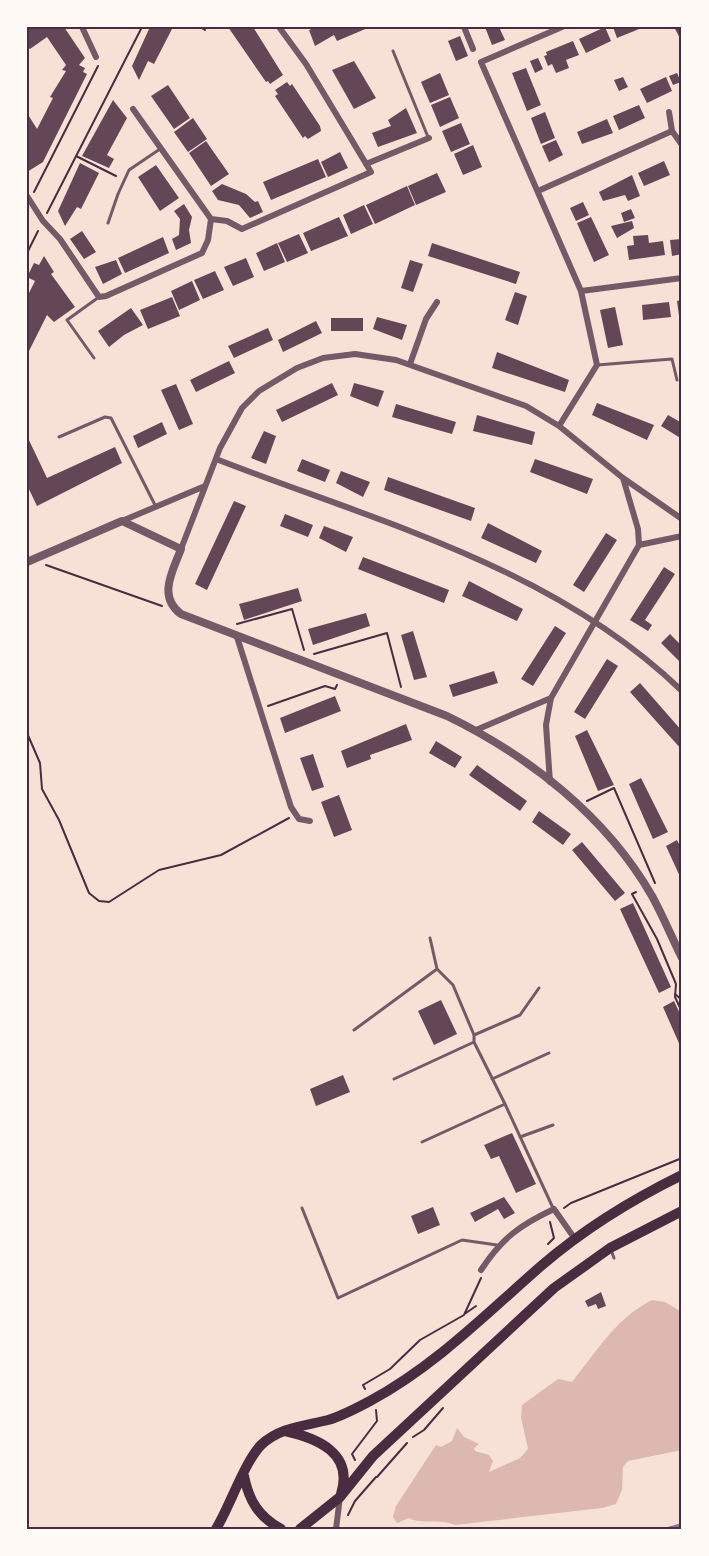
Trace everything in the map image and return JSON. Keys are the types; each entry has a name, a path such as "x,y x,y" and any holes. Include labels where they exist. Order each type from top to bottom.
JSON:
{"main road":[{"path":"216,1529 248,1464 262,1445 285,1431 329,1420 371,1400 414,1375 576,1239 631,1201 682,1175"},
{"path":"300,1529 340,1497 373,1456 554,1288 682,1211"},
{"path":"285,1431 321,1441 333,1450 342,1470 343,1488 340,1497"},
{"path":"244,1476 252,1502 267,1520 281,1529"}],"street":[{"path":"82,27 96,57"},
{"path":"211,219 227,221 242,230 371,172 306,64 279,27"},
{"path":"466,27 474,49"},
{"path":"559,426 597,365 581,291 481,62 562,27"},
{"path":"28,199 43,221 60,238 99,297 111,295 202,253 208,240 211,219 133,109"},
{"path":"669,112 672,131 682,145"},
{"path":"538,191 672,131"},
{"path":"366,164 429,138"},
{"path":"581,291 682,278"},
{"path":"410,364 426,319 437,302"},
{"path":"682,519 623,478 559,426 526,406 410,364 381,356 355,354 323,358 297,368 259,392 242,408 216,459 167,590 176,611 237,637 398,696 476,730 550,782 579,805 613,840 645,887 682,958"},
{"path":"216,459 482,559 558,598 595,622 649,659 682,691"},
{"path":"550,782 546,724 550,698 639,545 638,529 623,478"},
{"path":"30,562 205,486"},
{"path":"122,521 181,549"},
{"path":"639,545 682,536"},
{"path":"237,637 295,815 302,820 310,821"},
{"path":"476,730 550,698"},
{"path":"481,1270 497,1245 516,1229 554,1209 576,1239"},
{"path":"336,1529 340,1497"}],"lane":[{"path":"393,51 429,138"},
{"path":"108,223 129,170 160,149"},
{"path":"94,358 67,320 99,297"},
{"path":"597,365 672,359 676,380"},
{"path":"59,437 105,417 111,418 155,507"},
{"path":"430,938 437,969 453,985 474,1035 474,1042 554,1209"},
{"path":"354,1030 437,969"},
{"path":"474,1035 520,1015 539,988"},
{"path":"394,1079 474,1042"},
{"path":"492,1079 549,1053"},
{"path":"422,1142 505,1104"},
{"path":"520,1137 553,1125"},
{"path":"302,1208 338,1298 462,1240 497,1245"}],"path":[{"path":"27,253 142,27"},
{"path":"200,27 205,30"},
{"path":"28,199 99,64"},
{"path":"76,156 124,180"},
{"path":"30,562 176,611"},
{"path":"217,629 292,609 304,650 304,662"},
{"path":"304,662 312,654 387,633 401,686 398,696"},
{"path":"260,709 325,686 335,689 340,676"},
{"path":"27,733 40,763 42,789 59,820 86,885 99,901 109,902 159,870 221,855 295,815"},
{"path":"579,805 614,788 657,882 632,894 657,939 676,984 675,994 682,1012"},
{"path":"675,994 682,1000"},
{"path":"564,1208 571,1203 682,1158"},
{"path":"367,1392 363,1385 390,1369 420,1340 464,1315 481,1277 481,1270"},
{"path":"356,1461 352,1454 377,1421 377,1413"},
{"path":"346,1520 355,1501 376,1477 373,1475"}],"shaded area":[{"path":"652,1300 665,1302 682,1312 682,1450 628,1461 623,1467 622,1490 616,1504 602,1508 455,1525 409,1518 397,1523 393,1517 396,1506 436,1445 441,1447 452,1441 457,1428 464,1437 479,1444 474,1448 475,1451 489,1455 493,1461 489,1472 520,1458 528,1449 521,1417 522,1405 558,1379 572,1382 617,1326 639,1307"}],"building":[{"path":"27,27 64,27 85,58 79,65 85,68 83,72 87,74 43,162 27,172 27,113 37,129 53,98 50,97 66,71 62,70 66,65 47,37 30,49 27,47"},
{"path":"150,27 173,27 154,64 148,61 139,80 132,66"},
{"path":"228,27 253,27 283,75 270,84 266,82"},
{"path":"316,27 370,27 337,41 334,35 315,46 309,30"},
{"path":"485,27 499,27 505,40 492,45"},
{"path":"605,27 611,41 586,53 579,39"},
{"path":"613,27 644,27 617,38"},
{"path":"674,27 682,27 682,42"},
{"path":"460,36 468,56 456,61 448,41"},
{"path":"573,41 579,55 566,60 569,68 556,73 552,64 548,66 544,56 547,55 546,52"},
{"path":"538,58 543,69 535,73 530,61"},
{"path":"354,61 376,98 354,109 332,70"},
{"path":"526,68 541,105 527,111 512,73"},
{"path":"440,73 449,95 430,103 421,82"},
{"path":"677,73 681,82 673,85 669,76"},
{"path":"623,77 628,87 619,91 614,80"},
{"path":"666,77 672,91 647,103 640,89"},
{"path":"287,82 290,86 292,84 320,126 321,131 308,139 305,136 303,138 275,96 278,94 275,90"},
{"path":"168,85 190,118 174,129 151,96"},
{"path":"450,97 459,118 440,127 431,105"},
{"path":"113,100 127,118 107,155 114,159 109,168 82,156"},
{"path":"639,105 645,118 619,130 613,116"},
{"path":"406,108 417,133 378,147 372,133 391,126 388,120"},
{"path":"545,112 555,138 541,144 531,118"},
{"path":"193,118 207,139 188,152 174,132"},
{"path":"607,119 613,133 582,144 577,132"},
{"path":"461,123 470,144 451,152 442,131"},
{"path":"556,140 563,155 549,162 542,146"},
{"path":"206,141 229,174 211,186 189,153"},
{"path":"473,145 482,167 463,175 454,154"},
{"path":"340,152 348,168 328,177 321,162"},
{"path":"318,159 326,177 271,200 263,182"},
{"path":"664,161 670,175 644,186 638,173"},
{"path":"80,163 99,173 81,209 77,207 65,226 58,211"},
{"path":"156,165 179,198 160,211 138,177"},
{"path":"437,173 446,192 416,205 408,186"},
{"path":"632,175 640,196 628,201 625,195 603,201 599,192"},
{"path":"222,184 246,194 255,202 258,201 263,212 250,218 239,205 218,200 212,191"},
{"path":"407,186 415,205 375,224 366,205"},
{"path":"583,202 589,215 576,221 570,208"},
{"path":"184,204 192,217 189,230 191,243 176,250 172,239 179,235 180,219 174,211"},
{"path":"364,205 373,224 351,234 343,215"},
{"path":"631,209 635,218 624,222 621,213"},
{"path":"339,217 348,236 311,251 303,233"},
{"path":"591,217 609,255 594,262 577,223"},
{"path":"632,221 634,228 617,238 611,226"},
{"path":"82,231 96,252 84,259 70,239"},
{"path":"299,234 308,253 287,262 278,243"},
{"path":"648,235 649,243 663,241 665,255 629,260 627,246 634,245 633,236"},
{"path":"163,237 169,253 125,273 118,258"},
{"path":"682,239 682,254 672,256 670,240"},
{"path":"277,243 285,262 264,271 256,253"},
{"path":"432,243 520,272 516,284 428,256"},
{"path":"44,256 54,272 51,274 75,307 54,322 47,315 27,355 27,297 35,281 27,277 34,263 39,265"},
{"path":"246,258 254,277 233,286 224,267"},
{"path":"116,260 122,274 103,284 95,267"},
{"path":"410,260 423,264 413,292 401,288"},
{"path":"215,271 224,290 203,299 194,280"},
{"path":"192,281 200,300 179,310 171,291"},
{"path":"515,292 527,296 518,325 505,320"},
{"path":"172,297 180,316 148,329 140,310"},
{"path":"682,300 682,316 679,316 677,301"},
{"path":"669,302 671,317 643,320 642,305"},
{"path":"615,307 623,345 608,348 600,310"},
{"path":"131,308 143,325 124,335 109,347 98,331"},
{"path":"377,317 407,325 402,340 373,329"},
{"path":"331,318 363,318 363,331 331,331"},
{"path":"316,321 322,333 283,352 278,340"},
{"path":"268,328 273,340 234,358 228,346"},
{"path":"497,352 569,380 565,392 492,368"},
{"path":"229,361 235,373 196,392 190,380"},
{"path":"332,383 338,395 282,422 276,410"},
{"path":"354,383 384,391 378,407 350,396"},
{"path":"176,384 193,424 179,430 161,390"},
{"path":"597,403 654,425 647,440 592,415"},
{"path":"396,404 456,422 452,434 392,417"},
{"path":"477,415 535,432 532,445 473,431"},
{"path":"668,415 682,423 682,439 661,426"},
{"path":"162,422 167,434 138,448 133,436"},
{"path":"264,431 276,436 266,464 251,458"},
{"path":"27,436 47,478 115,447 122,463 37,506 27,485"},
{"path":"302,459 330,470 325,482 297,471"},
{"path":"535,459 593,479 587,494 530,472"},
{"path":"341,471 370,482 363,497 336,483"},
{"path":"388,477 475,508 471,521 384,490"},
{"path":"234,501 246,506 207,590 195,584"},
{"path":"285,514 313,525 308,537 280,526"},
{"path":"488,523 542,551 536,563 481,538"},
{"path":"324,526 353,537 346,552 319,538"},
{"path":"606,533 617,540 584,592 573,585"},
{"path":"363,557 449,590 444,603 358,569"},
{"path":"664,567 675,574 645,620 652,625 648,631 630,620"},
{"path":"469,581 523,609 517,621 462,596"},
{"path":"298,588 302,601 244,620 239,604"},
{"path":"366,613 370,626 313,645 308,629"},
{"path":"555,626 566,633 533,686 521,679"},
{"path":"413,631 427,677 414,680 401,635"},
{"path":"670,634 682,646 682,664 661,643"},
{"path":"607,659 618,666 585,719 574,712"},
{"path":"494,671 498,683 453,697 449,685"},
{"path":"640,683 682,731 682,750 630,692"},
{"path":"335,696 341,711 285,733 280,718"},
{"path":"406,724 412,740 370,755 371,759 347,768 341,751"},
{"path":"587,730 614,785 598,791 575,736"},
{"path":"436,741 462,757 455,768 429,753"},
{"path":"313,754 324,787 312,791 300,758"},
{"path":"477,765 527,801 520,811 469,775"},
{"path":"641,778 668,832 653,839 629,784"},
{"path":"339,795 352,830 334,837 321,802"},
{"path":"539,811 571,834 563,845 532,822"},
{"path":"677,840 682,850 682,881 666,846"},
{"path":"582,842 625,893 615,901 572,850"},
{"path":"633,903 671,987 659,993 620,909"},
{"path":"441,1000 457,1034 434,1045 418,1011"},
{"path":"674,1001 682,1018 682,1050 663,1007"},
{"path":"343,1075 350,1092 316,1106 310,1089"},
{"path":"512,1133 536,1184 516,1193 499,1156 491,1159 484,1145"},
{"path":"504,1197 515,1213 504,1219 498,1209 475,1222 470,1213"},
{"path":"433,1207 440,1225 418,1234 411,1216"},
{"path":"601,1292 606,1306 598,1309 596,1304 588,1307 585,1301"}],"railway":[{"path":"668,1529 682,1525"}]}
